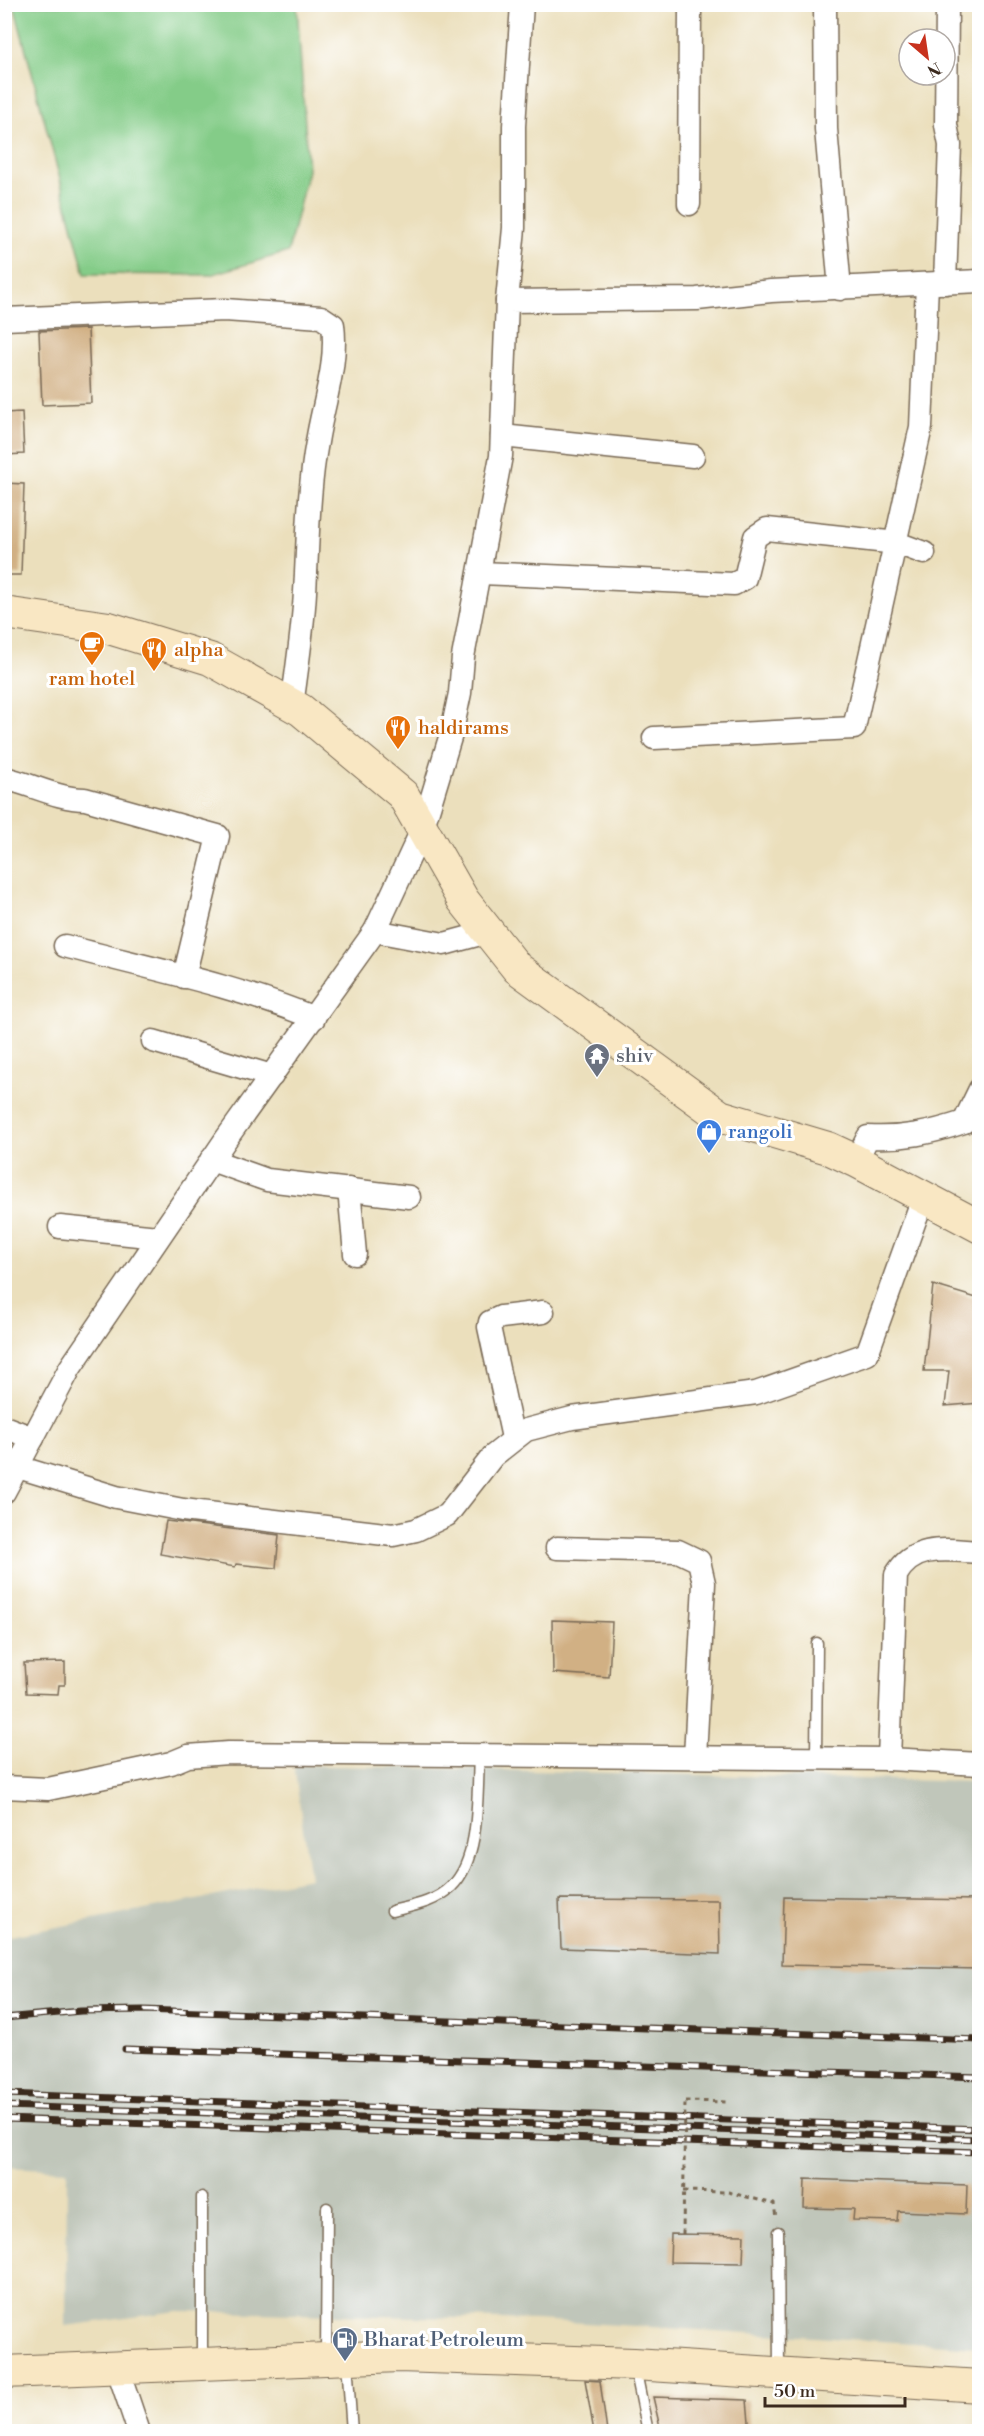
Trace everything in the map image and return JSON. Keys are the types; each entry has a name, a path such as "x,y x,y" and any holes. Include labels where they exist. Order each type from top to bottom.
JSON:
{"main road":[{"path":"4,612 109,628 210,659 292,706 403,795 463,900 517,968 720,1116 828,1148 980,1227"},
{"path":"4,2372 202,2362 399,2356 634,2364 980,2386"}],"street":[{"path":"4,1492 70,1368 211,1160 375,931 422,830 452,731 460,693 468,624 480,573 501,456 507,301 514,228 514,126 522,4"},
{"path":"689,204 690,4"},
{"path":"825,4 826,129 840,289"},
{"path":"654,738 854,729 897,543 900,518 924,406 950,146 946,125 947,4"},
{"path":"507,301 697,299 771,291 980,281"},
{"path":"4,319 225,310 321,317 333,325 335,340 332,372 317,441 310,502 305,593 292,706"},
{"path":"502,436 693,456"},
{"path":"480,573 734,584 745,578 755,537 767,530 897,543 924,553"},
{"path":"4,778 35,785 70,799 85,799 218,836 184,977"},
{"path":"375,931 444,944 488,932"},
{"path":"65,946 277,1003 314,1018"},
{"path":"153,1041 272,1076"},
{"path":"856,1161 868,1137 891,1138 930,1134 964,1122 980,1089"},
{"path":"211,1160 267,1180 409,1197"},
{"path":"349,1189 356,1254"},
{"path":"18,1467 116,1497 183,1510 393,1535 416,1530 447,1515 493,1456 526,1430 572,1418 756,1393 867,1354 922,1197"},
{"path":"60,1227 158,1236"},
{"path":"513,1438 489,1327 490,1322 501,1317 543,1312"},
{"path":"4,1427 33,1438"},
{"path":"557,1548 678,1551 699,1561 704,1583 695,1757"},
{"path":"889,1759 896,1575 901,1565 919,1552 980,1552"},
{"path":"4,1786 48,1790 188,1756 228,1753 889,1759 980,1764"},
{"path":"117,2367 139,2432"}],"lane":[{"path":"816,1759 817,1643"},
{"path":"392,1911 433,1899 450,1888 462,1874 469,1857 475,1828 479,1755"},
{"path":"202,2197 202,2362"},
{"path":"327,2208 337,2357 352,2432"},
{"path":"778,2232 779,2374"},
{"path":"634,2364 648,2432"}],"path":[{"path":"683,2234 685,2101 729,2102"},
{"path":"683,2191 728,2192 774,2204 778,2232"}],"shaded area":[{"path":"294,1765 979,1782 979,2347 535,2320 178,2311 66,2326 67,2170 5,2167 5,1937 310,1878"}],"green space":[{"path":"14,5 297,5 308,170 288,252 210,275 85,274"}],"building":[{"path":"88,329 91,403 42,405 39,331"},
{"path":"22,412 24,454 4,455 4,413"},
{"path":"4,483 24,484 21,575 4,575"},
{"path":"933,1285 980,1299 980,1403 945,1406 949,1371 924,1371"},
{"path":"166,1521 279,1535 276,1568 236,1564 235,1567 160,1554"},
{"path":"552,1620 612,1622 609,1677 553,1673"},
{"path":"65,1662 65,1685 59,1685 58,1694 26,1693 24,1663"},
{"path":"784,1897 980,1900 980,1969 782,1965"},
{"path":"559,1899 719,1900 720,1954 561,1948"},
{"path":"805,2179 967,2185 966,2214 898,2211 897,2221 853,2220 854,2209 804,2208"},
{"path":"671,2234 744,2235 743,2263 670,2262"},
{"path":"585,2380 600,2381 607,2432 594,2432"},
{"path":"653,2397 747,2400 750,2432 661,2432"}],"railway":[{"path":"4,2018 81,2011 143,2010 980,2040"},
{"path":"125,2049 980,2077"},
{"path":"4,2094 980,2129"},
{"path":"4,2106 980,2139"},
{"path":"4,2119 980,2152"}],"place":[{"name":"ram hotel","path":"92,667"},
{"name":"alpha","path":"154,673"},
{"name":"haldirams","path":"398,751"},
{"name":"shiv","path":"597,1079"},
{"name":"rangoli","path":"709,1155"},
{"name":"Bharat Petroleum","path":"345,2363"}]}
